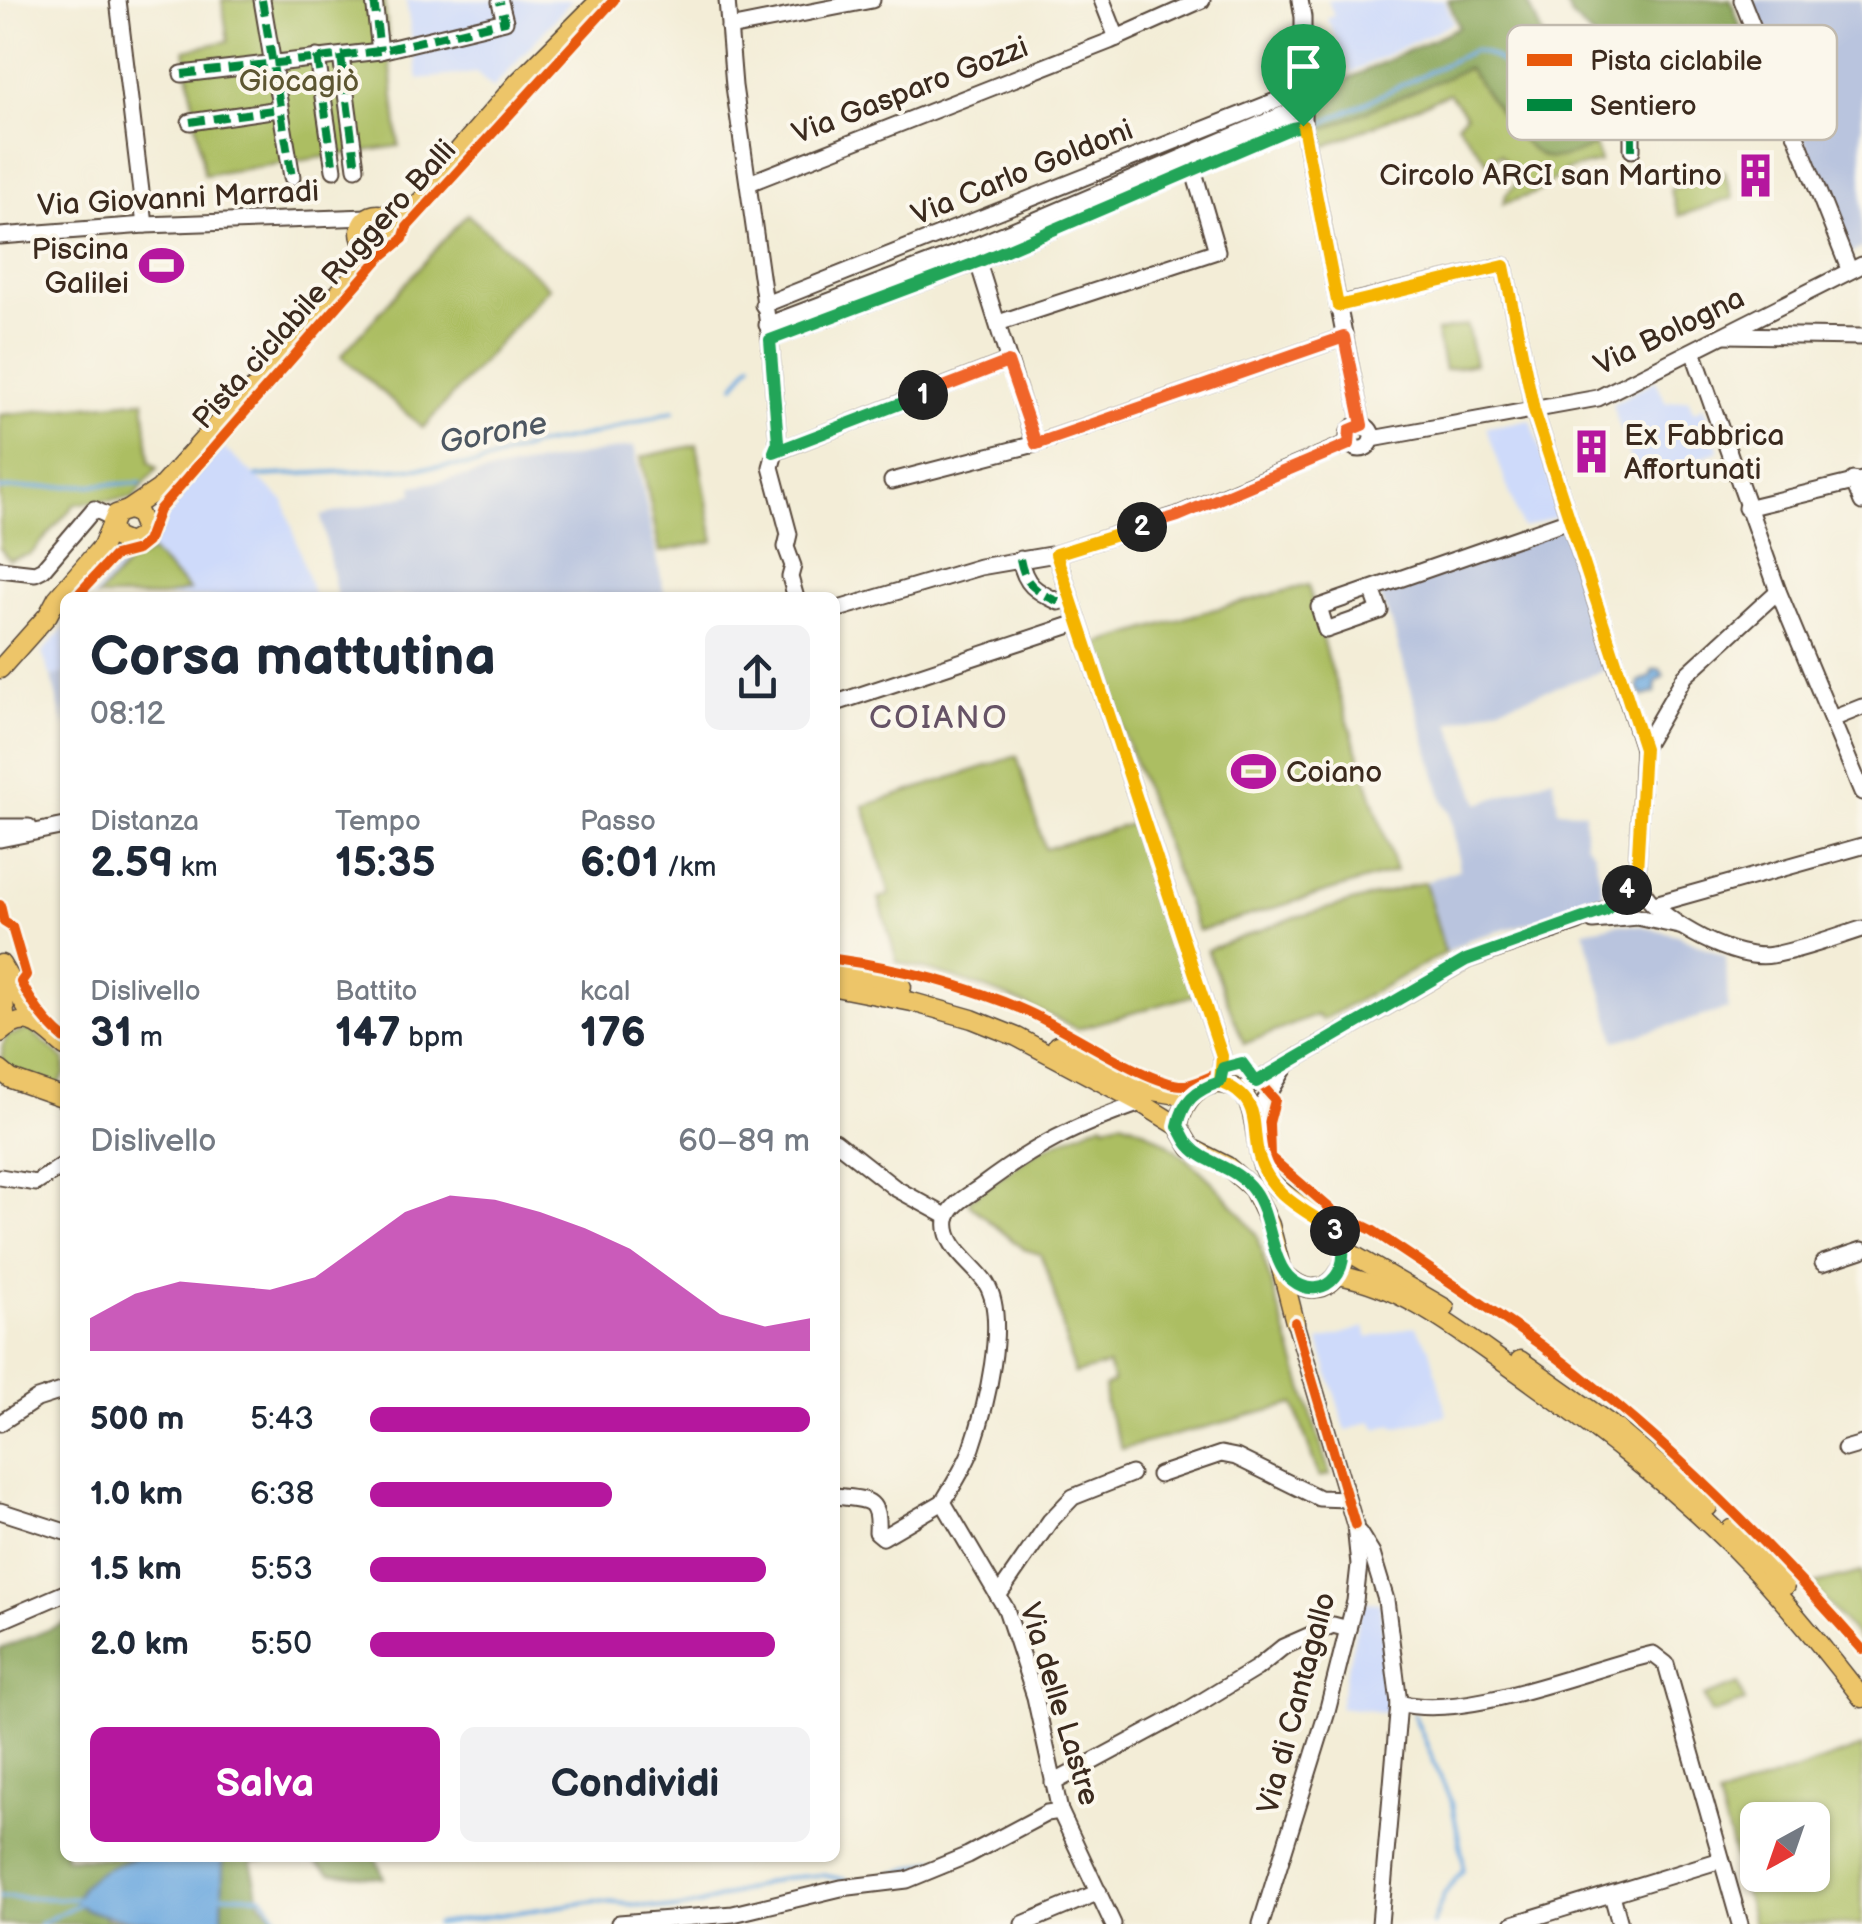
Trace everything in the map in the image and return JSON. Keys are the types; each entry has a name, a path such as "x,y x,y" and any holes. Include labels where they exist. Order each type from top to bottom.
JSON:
{"main road":[{"path":"63,592 102,546 118,518 159,489 247,392 260,384 368,260 371,226 399,208 446,157 458,150 518,82 600,0"},
{"path":"0,668 60,597"},
{"path":"0,962 3,1030 19,1022 40,1024"},
{"path":"0,962 27,1009 60,1042"},
{"path":"840,974 878,980 977,1009 1071,1051 1142,1090 1190,1097"},
{"path":"840,988 873,992 972,1019 1063,1060 1178,1126 1191,1148 1227,1166 1253,1189 1270,1225 1295,1322"},
{"path":"0,1070 60,1096"},
{"path":"1178,1126 1181,1109 1205,1087 1220,1082 1240,1090 1254,1118 1254,1140 1268,1177 1291,1202 1335,1230 1345,1250 1446,1309 1642,1449 1753,1550 1862,1678"},
{"path":"1282,1272 1298,1285 1314,1289 1328,1284 1338,1274 1345,1250"},
{"path":"1338,1274 1382,1285 1438,1316 1573,1412 1654,1476 1735,1550 1814,1636 1862,1698"},
{"path":"1295,1322 1314,1289"}],"street":[{"path":"118,0 145,226"},
{"path":"262,0 292,177"},
{"path":"374,0 380,51"},
{"path":"727,0 768,332 778,442 771,467 789,534 786,547 793,566 790,577 794,592"},
{"path":"730,28 872,0"},
{"path":"1102,0 1117,38"},
{"name":"Via Gasparo Gozzi","path":"749,183 1117,38 1202,0"},
{"path":"1300,0 1303,126 1362,425 1371,432 1372,439"},
{"path":"1742,0 1753,25"},
{"path":"182,74 380,51 506,21 500,2"},
{"path":"341,56 356,168"},
{"path":"317,57 334,170"},
{"name":"Via Carlo Goldoni","path":"763,305 1288,96 1302,100"},
{"path":"1192,164 1302,100"},
{"path":"190,122 279,109"},
{"path":"768,332 975,255 1192,164 1303,126"},
{"path":"1632,140 1632,150"},
{"path":"1802,140 1856,267"},
{"path":"998,323 1216,251 1192,164"},
{"name":"Via Giovanni Marradi","path":"0,236 145,226 371,226"},
{"path":"975,255 1036,444"},
{"path":"1338,306 1504,266 1534,410 1644,748 1637,871 1642,890 1683,927 1712,944 1738,952 1769,956 1862,929"},
{"name":"Via Bologna","path":"840,609 980,567 1056,554 1178,516 1349,444 1364,449 1372,439 1598,398 1856,267"},
{"path":"1769,312 1769,324 1778,337"},
{"path":"1722,335 1862,337"},
{"path":"892,481 1036,444 1344,337"},
{"path":"1693,351 1746,508 1862,792"},
{"path":"774,452 1008,362"},
{"path":"1349,444 1350,430 1362,425"},
{"path":"1746,508 1858,480 1862,502"},
{"path":"0,569 36,573 94,509 118,518"},
{"path":"1372,588 1380,610 1326,630 1319,607 1372,588 1569,520"},
{"path":"1056,554 1222,1056 1220,1082"},
{"path":"1020,559 1028,584 1059,602 1070,599"},
{"path":"0,560 36,564 66,588"},
{"path":"1644,748 1686,676 1778,591"},
{"path":"840,702 1077,623"},
{"path":"1832,719 1862,706"},
{"path":"0,826 57,828"},
{"path":"0,839 57,828"},
{"path":"1655,904 1862,846"},
{"path":"1240,1090 1466,960 1578,922 1614,905 1637,871"},
{"path":"1578,922 1637,917 1683,927"},
{"path":"1254,1118 1289,1060"},
{"path":"840,1497 874,1504 878,1513 877,1532 883,1537 943,1502 971,1451 993,1361 995,1315 988,1285 952,1242 948,1217 955,1205 1027,1152 1075,1127 1141,1103"},
{"path":"840,1145 895,1188 948,1217"},
{"path":"0,1177 36,1182 60,1167"},
{"path":"1823,1262 1862,1250"},
{"name":"Via di Cantagallo","path":"1260,1924 1322,1728 1355,1601 1359,1564 1354,1525 1295,1322"},
{"path":"0,1423 37,1399 60,1392"},
{"path":"1845,1448 1862,1444"},
{"path":"1159,1475 1221,1454 1236,1457 1319,1498 1347,1499"},
{"path":"998,1596 1050,1520 1073,1497 1131,1474"},
{"name":"Via delle Lastre","path":"943,1502 1006,1609 1036,1696 1060,1811 1113,1924"},
{"path":"0,1512 60,1530"},
{"path":"1354,1525 1372,1554 1386,1600 1399,1703 1380,1924"},
{"path":"0,1621 60,1595"},
{"path":"1355,1601 1368,1595 1386,1600"},
{"path":"1053,1783 1183,1713 1283,1648 1333,1625 1348,1629"},
{"path":"1399,1703 1436,1709 1468,1704 1653,1654 1666,1664 1740,1924"},
{"path":"619,1923 733,1914 842,1888 907,1880 968,1855 1047,1813 1060,1811"},
{"path":"1521,1923 1721,1860"},
{"path":"1024,1924 1099,1892"},
{"path":"1612,1895 1620,1924"}],"shaded area":[{"path":"406,0 572,0 493,88 476,73 418,79"},
{"path":"1327,0 1445,0 1453,23 1351,72 1327,19 1334,15"},
{"path":"1749,0 1862,0 1862,248 1849,254 1804,140 1837,140 1837,25 1759,25"},
{"path":"1656,380 1666,403 1688,399 1694,412 1704,406 1719,451 1637,480 1612,404"},
{"path":"1531,420 1560,515 1522,528 1486,427"},
{"path":"221,446 284,501 312,592 96,592 124,561 151,545 160,516"},
{"path":"634,446 664,592 336,592 321,516 413,494 413,486"},
{"path":"1566,527 1612,668 1450,723 1479,804 1553,777 1558,810 1585,812 1585,843 1594,852 1604,898 1572,911 1470,939 1445,953 1425,882 1460,869 1450,813 1379,593"},
{"path":"60,633 60,674 51,677 42,653"},
{"path":"60,674 60,710 51,677"},
{"path":"1618,924 1677,935 1726,957 1728,1009 1616,1041 1584,930"},
{"path":"1415,1326 1430,1349 1447,1415 1395,1428 1393,1424 1377,1429 1372,1421 1346,1431 1319,1341 1365,1327 1368,1338"},
{"path":"1362,1602 1380,1603 1391,1713 1339,1707"}],"green space":[{"name":"Giocagiò","path":"222,0 384,0 399,146 204,175 185,50 228,41"},
{"path":"1448,0 1527,0 1538,25 1507,25 1507,122 1468,68 1317,132 1313,95 1459,27"},
{"path":"1564,0 1731,0 1740,25 1580,25"},
{"path":"1468,68 1507,121 1507,140 1522,140 1548,158 1560,158 1595,145 1600,162 1567,170 1536,193 1503,204 1520,179 1500,154 1488,163 1457,123 1466,115 1449,93 1321,148 1317,132"},
{"path":"1522,140 1592,140 1595,145 1560,158 1548,158"},
{"path":"1724,171 1733,198 1679,216 1670,189"},
{"path":"467,214 549,287 423,428 341,356"},
{"path":"1467,325 1475,364 1444,370 1436,332"},
{"path":"144,400 150,462 157,468 133,498 75,504 31,554 9,560 0,548 0,415"},
{"path":"697,445 714,541 660,552 641,457"},
{"path":"151,552 189,590 102,592 128,564"},
{"name":"Coiano","path":"1308,585 1396,871 1198,931 1091,646"},
{"path":"1017,756 1045,849 1133,823 1195,995 1077,1029 989,990 897,962 879,898 890,895 864,806"},
{"path":"1425,882 1445,953 1322,1020 1317,1015 1244,1044 1207,950 1293,918"},
{"path":"29,1029 60,1056 60,1081 56,1087 12,1071 3,1062 2,1047 7,1036"},
{"path":"1121,1121 1159,1139 1196,1167 1256,1234 1330,1475 1319,1477 1294,1404 1122,1449 1106,1407 1104,1387 1113,1382 1108,1365 1074,1374 1040,1254 1023,1249 969,1204 969,1200 1037,1151 1103,1122 1105,1125"},
{"path":"1862,1572 1862,1643 1815,1584"},
{"path":"60,1625 60,1862 125,1862 107,1869 105,1919 135,1924 0,1924 0,1649"},
{"path":"1738,1684 1745,1702 1711,1714 1704,1697"},
{"path":"1862,1747 1862,1924 1754,1924 1745,1892 1830,1892 1830,1802 1740,1802 1740,1875 1718,1798"},
{"path":"223,1862 251,1862 260,1902 282,1924 222,1924"},
{"path":"315,1862 378,1862 384,1878 330,1873"}],"water":[{"path":"1660,669 1664,676 1656,682 1655,693 1643,696 1639,682"},
{"path":"125,1862 223,1862 222,1924 124,1919 75,1903 83,1885"}],"waterway":[{"name":"Gorone","path":"1315,127 1474,50 1497,59 1507,68"},
{"name":"Gorone","path":"735,385 752,362"},
{"name":"Gorone","path":"257,476 476,465 533,446 594,434 674,411"},
{"name":"Gorone","path":"0,489 141,483"},
{"path":"1414,1715 1452,1804 1463,1859 1463,1870 1444,1894 1433,1924"},
{"path":"951,1854 978,1842"},
{"path":"889,1876 937,1860"},
{"path":"436,1924 596,1901 676,1909 782,1878 823,1875 846,1880"},
{"path":"222,1895 262,1896 282,1924"},
{"path":"0,1897 78,1899"},
{"path":"40,1924 78,1904"}],"marked path":[{"path":"262,0 292,177"},
{"path":"374,0 380,51"},
{"path":"182,74 380,51 505,21 500,2"},
{"path":"341,56 356,168"},
{"path":"317,57 334,170"},
{"path":"190,122 279,109"},
{"path":"1632,140 1632,150"},
{"path":"1020,559 1028,581 1037,590 1059,602 1069,599"}],"cycle path":[{"name":"Pista ciclabile Ruggero Balli","path":"81,592 114,556 137,550 147,542 159,510 380,258 403,239 407,227 614,0"},
{"path":"0,905 4,922 12,927 26,975 21,982 40,1013 60,1034"},
{"path":"840,960 884,967 980,993 1042,1019 1130,1067 1170,1083 1191,1084 1242,1063 1275,1100 1269,1123 1270,1157 1333,1211 1372,1230 1486,1306 1632,1418 1735,1513 1862,1649"},
{"path":"1295,1322 1355,1525"}],"place":[{"name":"Circolo ARCI san Martino","path":"1755,175"},
{"name":"Piscina Galilei","path":"162,266"},
{"name":"Ex Fabbrica Affortunati","path":"1591,452"},
{"name":"Coiano","path":"1253,772"}],"district":[{"name":"COIANO","path":"939,717"}],"route":[{"path":"1303,126 978,262 770,340 778,442 774,452 1008,362 1036,444 1344,337 1362,425 1350,430 1349,444 1178,516 1056,554 1222,1056 1220,1082 1240,1090 1249,1103 1259,1160 1278,1190 1342,1239 1344,1261 1338,1274 1328,1284 1314,1289 1298,1285 1282,1272 1270,1225 1253,1189 1227,1166 1191,1148 1178,1126 1181,1109 1190,1097 1220,1082 1223,1068 1242,1063 1256,1082 1466,960 1578,922 1614,905 1637,871 1644,748 1534,410 1504,266 1338,306 1303,126"}]}
